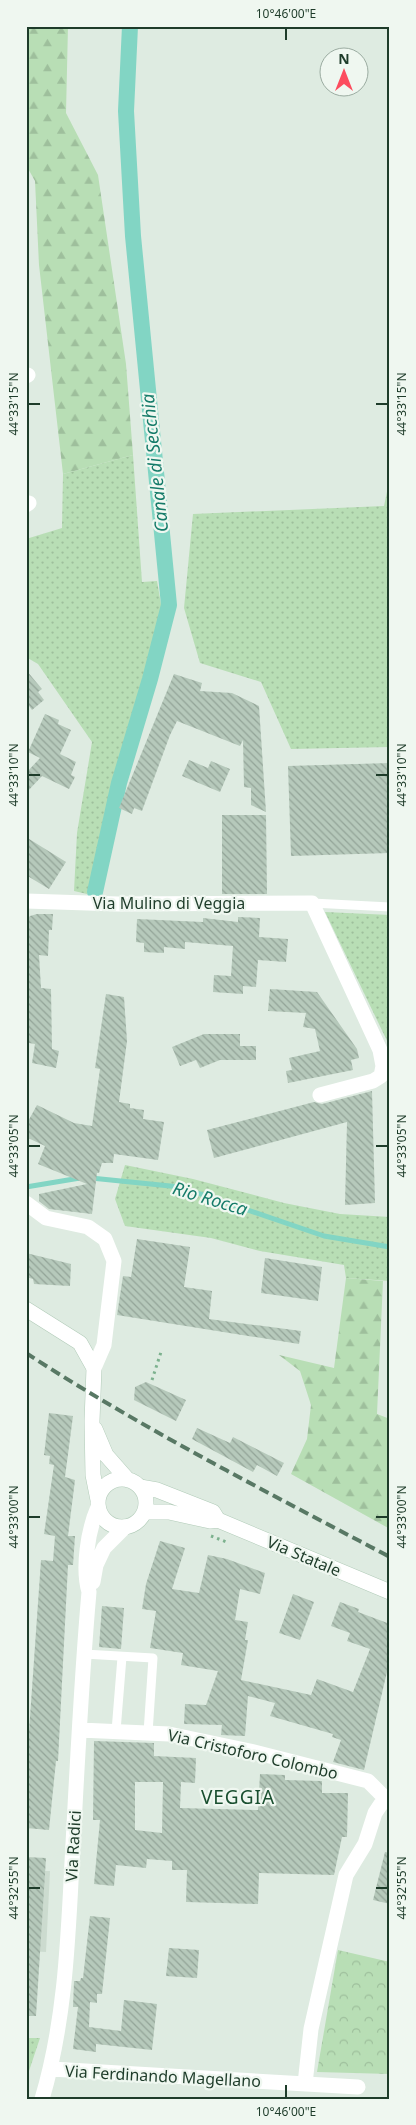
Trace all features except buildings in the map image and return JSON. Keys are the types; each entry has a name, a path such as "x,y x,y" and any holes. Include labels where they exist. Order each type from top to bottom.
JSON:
{"street":[{"name":"Via Mulino di Veggia","path":"26,901 118,904 312,903"},
{"path":"312,903 370,1026 380,1050 383,1066 381,1076 373,1080 320,1095"},
{"path":"26,1203 46,1218 88,1227 105,1239 114,1261 104,1346 94,1368 92,1421 93,1475 100,1514 111,1524 125,1527"},
{"path":"26,1309 80,1343 94,1368"},
{"path":"89,1592 94,1580 96,1565 104,1548 125,1527 137,1522 145,1512 146,1499 106,1455 92,1421"},
{"name":"Via Statale","path":"98,1503 106,1485 112,1481 157,1490 213,1512 218,1520 390,1592"},
{"path":"89,1592 85,1579 91,1523 98,1503"},
{"name":"Via Statale","path":"145,1512 169,1512 210,1522 218,1520"},
{"name":"Via Radici","path":"42,2099 51,2069 61,2010 68,1932 89,1592"},
{"name":"Via Cristoforo Colombo","path":"80,1730 169,1734 250,1751 368,1781 389,1800"},
{"path":"306,2084 311,2030 346,1875 365,1844 375,1813 381,1804 389,1800"},
{"name":"Via Ferdinando Magellano","path":"51,2069 306,2084 356,2093"}],"lane":[{"name":"Via Mulino di Veggia","path":"312,903 390,906"},
{"path":"84,1654 153,1658 148,1733"},
{"path":"116,1731 122,1657"}],"path":[{"path":"152,1380 161,1352"},
{"path":"206,1532 212,1537"}],"shaded area":[{"path":"33,1871 50,1871 46,1952 29,1951"}],"green space":[{"path":"26,26 68,26 66,113 98,175 126,364 133,455 63,474 39,265 35,181 26,165"},
{"path":"133,455 142,582 157,581 162,610 87,894 74,891 77,833 92,742 38,664 26,657 26,539 62,528 63,474"},
{"path":"390,477 390,747 291,749 261,682 200,663 184,608 193,514 384,506"},
{"path":"325,912 390,915 390,1047"},
{"path":"125,1165 193,1179 284,1203 340,1214 390,1217 390,1281 346,1278 344,1265 260,1251 211,1238 125,1226 115,1199"},
{"path":"346,1278 383,1281 377,1414 390,1419 390,1529 291,1474 307,1439 311,1405 300,1371 279,1355 334,1368"},
{"path":"338,1950 390,1962 390,2074 317,2072"},
{"path":"26,2038 40,2038 26,2080"}],"waterway":[{"name":"Canale di Secchia","path":"95,892 119,783 150,679 169,605 133,236 126,111 130,26"},
{"name":"Rio Rocca","path":"26,1187 80,1178"},
{"name":"Rio Rocca","path":"91,1178 180,1187 324,1236 390,1247"}],"railway":[{"path":"26,1353 160,1434 390,1557"}],"district":[{"name":"VEGGIA","path":"238,1797"}]}
